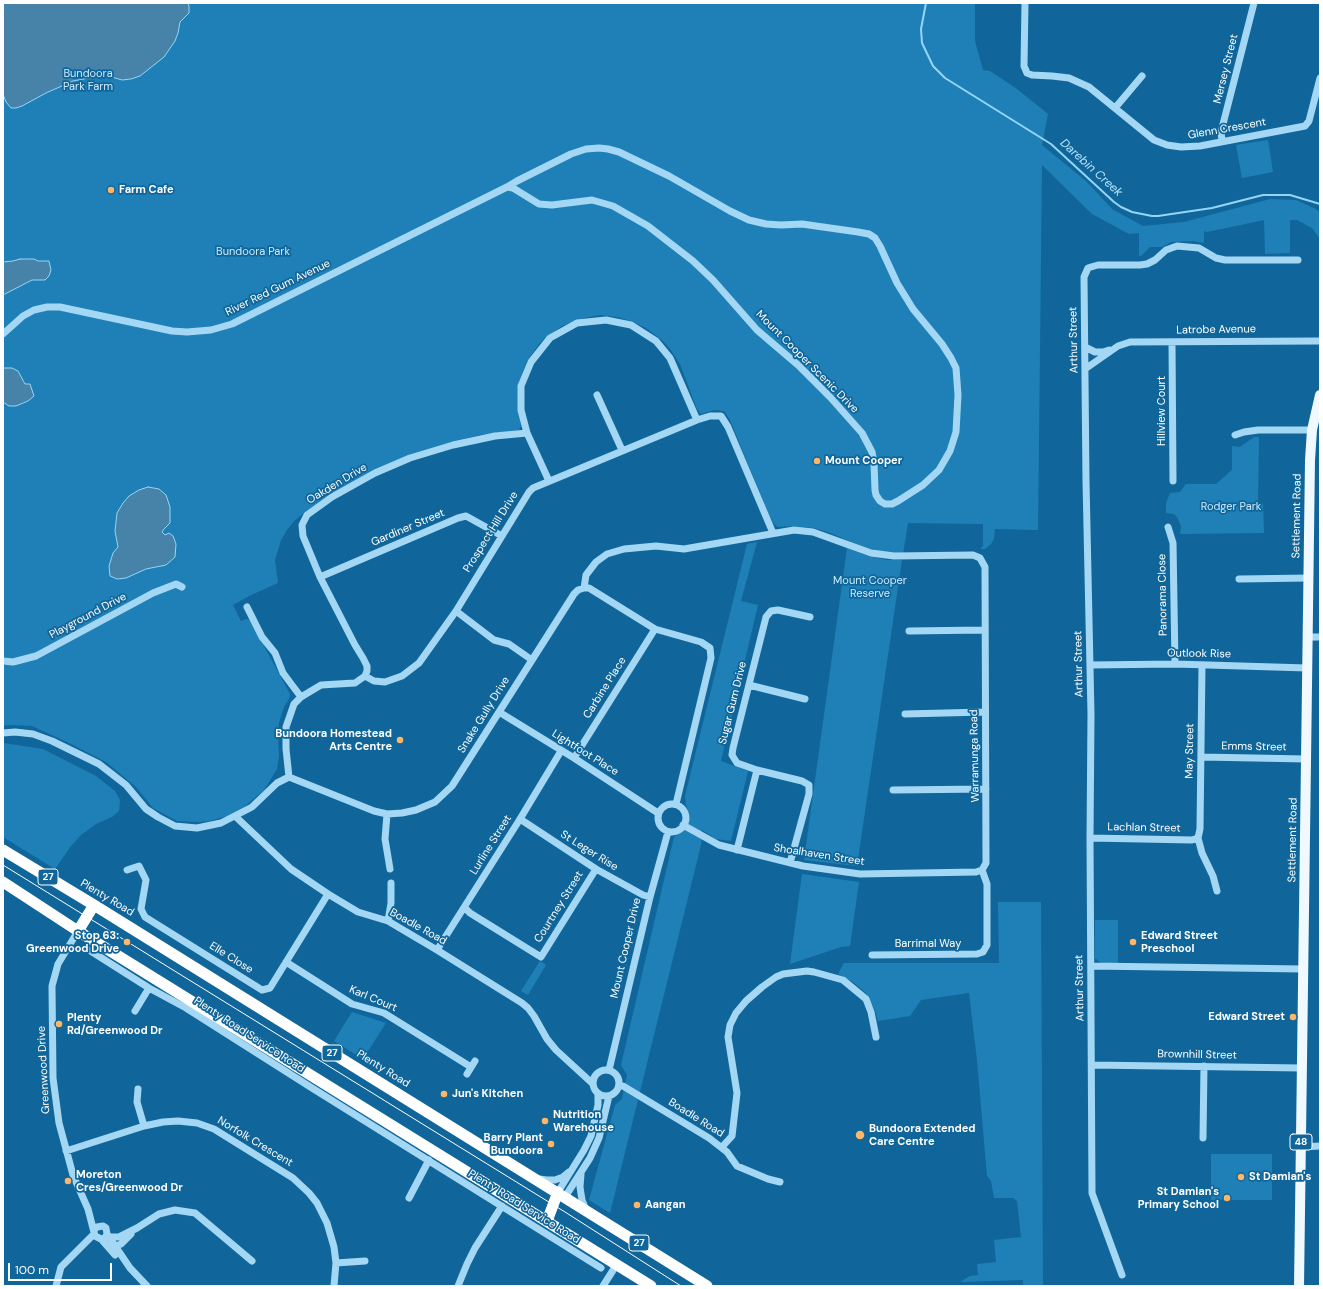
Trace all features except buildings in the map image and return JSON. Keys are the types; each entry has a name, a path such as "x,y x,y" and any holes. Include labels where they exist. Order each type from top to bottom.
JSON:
{"highway":[{"name":"Plenty Road","path":"3,850 94,904 707,1286"},
{"path":"3,882 374,1120 547,1221 651,1286"},
{"path":"78,930 94,904"},
{"path":"547,1221 561,1195"}],"main road":[{"name":"Settlement Road","path":"1298,1286 1310,460 1312,430 1320,395"}],"street":[{"name":"Glenn Crescent","path":"1026,3 1024,66 1027,73 1032,75 1069,78 1089,87 1154,140 1167,145 1182,147 1200,146 1305,126 1309,121 1320,78"},
{"name":"Mersey Street","path":"1222,141 1221,132 1254,3"},
{"path":"1115,108 1142,76"},
{"name":"Mount Cooper Scenic Drive","path":"586,149 608,149 619,152 669,176 730,212 749,220 766,224 802,224 869,234 880,246 897,283 913,309 942,344 956,368 958,395 956,432 950,452 939,470 923,485 898,501 892,504 886,504 880,501 875,490 872,452 862,433 830,397 798,365 757,330 713,280 693,261 648,226 613,206 592,200 552,205 539,204 513,188 507,187 517,180 571,154 586,149"},
{"name":"River Red Gum Avenue","path":"3,334 23,316 34,310 47,307 60,307 172,331 187,332 211,330 232,324 507,187"},
{"name":"Arthur Street","path":"1122,1274 1092,1193 1090,665 1086,488 1084,276 1088,268 1098,265 1147,264 1155,260 1166,250 1177,246 1199,248 1216,258 1225,260 1298,260"},
{"path":"549,481 527,433 521,410 521,386 531,362 550,338 577,323 606,320 631,325 656,341 670,358 697,420"},
{"name":"Latrobe Avenue","path":"1085,369 1113,349 1130,342 1320,341"},
{"name":"Hillview Court","path":"1172,342 1173,481"},
{"name":"Latrobe Avenue","path":"1085,347 1091,351 1099,352 1113,349"},
{"path":"597,395 622,450"},
{"name":"Prospect Hill Drive","path":"365,676 374,681 385,682 408,672 418,662 456,610 529,492 533,488 697,420 710,416 721,416 728,426 773,533"},
{"path":"1235,435 1258,430 1312,430"},
{"name":"Oakden Drive","path":"365,676 367,666 320,577 303,536 302,525 307,515 332,497 375,473 410,458 453,445 496,436 527,433"},
{"name":"Gardiner Street","path":"320,577 458,518 466,516 502,536"},
{"name":"Panorama Close","path":"1168,527 1173,543 1175,664"},
{"name":"Snake Gully Drive","path":"289,777 374,811 387,814 416,810 435,802 452,786 574,594 578,590 584,588 586,575 596,562 607,554 624,549 656,546 684,548 794,530 813,532 871,553 894,556 973,555 980,558"},
{"name":"Warramunga Road","path":"980,558 985,567 984,630 986,863 982,870 987,884 987,945 983,952"},
{"path":"1239,579 1308,578"},
{"name":"Playground Drive","path":"3,661 13,662 36,656 153,593 176,584 182,587"},
{"path":"584,588 589,588 655,629 701,642 710,648 711,658 676,804"},
{"path":"247,607 262,637 275,653 282,673 300,697"},
{"path":"456,610 494,640 509,644 532,660"},
{"name":"Sugar Gum Drive","path":"790,863 809,794 809,785 802,781 737,763 732,755 732,748 767,614 774,610 778,610 810,617"},
{"name":"Carbine Place","path":"574,758 655,629"},
{"path":"909,631 984,630"},
{"path":"1308,637 1320,637"},
{"name":"Outlook Rise","path":"1090,665 1175,664 1307,668"},
{"name":"May Street","path":"1198,838 1200,829 1202,665"},
{"path":"3,733 15,732 33,734 52,741 99,764 126,785 146,809 158,817 175,826 197,828 221,823 252,807 277,783 289,777 286,749 286,727 294,704 300,697 321,685 355,683 365,676"},
{"path":"749,685 805,699"},
{"name":"Lightfoot Place","path":"499,712 574,758 658,813"},
{"path":"905,714 985,712"},
{"name":"Lurline Street","path":"438,950 520,819 561,750"},
{"name":"Emms Street","path":"1201,757 1306,759"},
{"path":"737,850 758,770"},
{"path":"893,790 986,790"},
{"path":"667,804 676,804 683,809 685,813 685,821 678,830 668,832 660,826 658,813 660,809 667,804"},
{"path":"387,814 385,839 390,869"},
{"name":"Boadle Road","path":"235,816 291,869 328,894 358,912 388,921 438,950 528,1008 556,1050 593,1084"},
{"name":"St Leger Rise","path":"520,819 596,869 643,895 650,897"},
{"name":"Shoalhaven Street","path":"683,825 714,843 737,850 790,863 860,874 976,872 982,870"},
{"name":"Mount Cooper Drive","path":"609,1070 650,897 668,832"},
{"name":"Lachlan Street","path":"1090,838 1192,840 1198,838"},
{"path":"1198,838 1202,853 1213,876 1217,891"},
{"name":"Elle Close","path":"126,870 138,866 146,880 141,909 145,918 262,990 270,988 328,894"},
{"name":"Courtney Street","path":"465,908 470,913 541,957 596,869"},
{"path":"388,921 391,903 391,883"},
{"name":"Greenwood Drive","path":"78,930 58,964 52,993 54,1094 58,1123 73,1175 101,1236 112,1248 118,1258 147,1286"},
{"name":"Plenty Road Service Road","path":"89,950 149,988 186,1008 312,1088 374,1120 429,1160 601,1268"},
{"path":"110,951 114,966"},
{"name":"Barrimal Way","path":"872,955 977,954 983,952"},
{"name":"Karl Court","path":"286,962 352,1004 384,1013 473,1064 467,1074"},
{"path":"1091,966 1303,969"},
{"path":"722,1147 732,1136 737,1093 728,1037 730,1025 733,1018 746,1001 776,977 790,973 807,971 843,980 866,999 872,1012 876,1037"},
{"path":"135,1011 149,988"},
{"name":"Brownhill Street","path":"1092,1065 1301,1068"},
{"path":"1203,1138 1204,1066"},
{"path":"578,1070 597,1073 609,1070 616,1074 619,1082 616,1092 609,1096 598,1094"},
{"path":"561,1195 572,1170 591,1136 598,1106 598,1094 595,1091 593,1084 593,1080 597,1073"},
{"name":"Boadle Road","path":"619,1086 623,1086 722,1147 728,1152 737,1166 768,1179 780,1182"},
{"path":"138,1089 137,1102 144,1126"},
{"path":"561,1195 590,1158 598,1138 609,1096"},
{"name":"Norfolk Crescent","path":"66,1151 144,1126 163,1122 178,1121 205,1125 226,1136 293,1178 309,1193 322,1212 332,1235 336,1263 334,1286"},
{"path":"1301,1147 1320,1146"},
{"path":"409,1198 429,1160"},
{"path":"534,1178 555,1180 563,1177 572,1170"},
{"path":"581,1171 580,1187 582,1200 587,1211"},
{"path":"458,1286 467,1264 502,1206"},
{"name":"Greenwood Drive","path":"88,1209 101,1225 106,1228 101,1236"},
{"path":"56,1286 61,1267 80,1249 101,1236 119,1237 159,1214 175,1210 195,1213 252,1261"},
{"path":"101,1225 97,1227 101,1236"},
{"path":"112,1248 121,1244 137,1228"},
{"name":"Plenty Road Service Road","path":"583,1257 598,1252"},
{"path":"336,1263 365,1261"},
{"path":"602,1286 616,1264"}],"green space":[{"name":"Bundoora Park","path":"3,3 975,3 975,41 983,70 990,71 1017,89 1048,114 1042,145 1087,182 1112,209 1143,226 1184,222 1270,199 1296,200 1316,209 1320,213 1320,239 1312,228 1297,220 1290,220 1290,253 1265,254 1264,220 1207,232 1204,231 1204,243 1193,241 1171,242 1162,247 1150,247 1141,256 1139,256 1139,233 1129,234 1092,214 1042,165 1038,530 995,529 994,539 985,549 980,549 983,546 983,524 908,523 903,554 868,549 828,532 814,528 793,526 778,527 774,524 769,515 730,420 724,411 714,410 701,414 697,409 680,364 663,341 646,328 631,321 617,317 600,315 584,318 562,326 539,344 527,361 519,382 518,405 521,426 519,430 480,435 418,452 307,511 294,521 287,530 281,540 275,560 278,583 233,605 241,621 246,619 250,620 290,694 279,723 279,756 277,769 264,790 244,807 228,816 199,822 177,821 153,808 136,787 106,762 32,726 3,726"},
{"path":"1268,140 1273,172 1242,178 1236,145"},
{"name":"Rodger Park","path":"1254,437 1259,437 1258,503 1263,503 1264,533 1180,534 1181,526 1177,517 1174,514 1166,513 1166,503 1170,493 1180,492 1186,484 1216,484 1232,470 1232,446 1240,447"},
{"path":"757,542 741,601 758,605 721,761 748,771 731,841 716,839 702,830 701,845 610,1213 589,1200 615,1105 622,1099 627,1075 621,1065 674,837 681,832 690,817 685,796 747,544"},
{"name":"Mount Cooper Reserve","path":"847,548 868,556 887,560 902,560 857,866 804,860"},
{"path":"3,743 43,749 96,776 115,791 120,800 119,811 112,817 96,824 81,835 71,846 55,869 3,837"},
{"path":"802,874 859,882 850,946 841,947 790,964"},
{"path":"998,902 1041,902 1043,1286 1023,1286 1023,1280 960,1282 970,1276 978,1275 977,1264 996,1262 994,1240 1021,1237 1017,1201 1013,1198 994,1198 991,1181 987,1176 977,1060 969,993 921,1000 910,1016 878,1021 875,1010 866,993 853,982 838,974 844,963 999,963"},
{"path":"1095,920 1118,920 1118,963 1102,964 1095,958"},
{"path":"540,961 546,965 528,995 521,991"},
{"path":"352,1012 386,1023 363,1059 334,1041"},
{"name":"St Damian's","path":"1211,1154 1272,1154 1272,1200 1211,1200"}],"shaded area":[{"path":"3,3 188,3 189,13 180,22 175,41 164,57 140,76 122,80 105,75 73,81 22,106 11,108 6,102 3,94"},
{"path":"20,259 49,261 51,270 49,276 45,280 32,280 3,295 3,262"},
{"path":"3,368 12,368 18,371 25,384 30,384 34,396 28,401 16,406 9,406 3,402"},
{"path":"148,487 159,489 166,495 170,507 170,523 162,532 165,535 169,533 173,536 176,544 175,557 166,565 146,569 126,578 117,579 110,576 109,566 113,553 118,547 115,531 117,513 129,496"}],"waterway":[{"name":"Darebin Creek","path":"926,3 921,29 922,43 933,66 945,78 1051,144 1121,207 1132,212 1158,216 1212,208 1263,195 1290,195 1320,204"}],"tram line":[{"path":"3,865 565,1212 681,1286"}],"place":[{"name":"Farm Cafe","path":"111,190"},
{"name":"Mount Cooper","path":"817,461"},
{"name":"Bundoora Homestead Arts Centre","path":"400,740"},
{"name":"Stop 63: Greenwood Drive","path":"127,942"},
{"name":"Edward Street Preschool","path":"1133,942"},
{"name":"Edward Street","path":"1293,1017"},
{"name":"Plenty Rd/Greenwood Dr","path":"59,1024"},
{"name":"Jun's Kitchen","path":"444,1094"},
{"name":"Nutrition Warehouse","path":"545,1121"},
{"name":"Bundoora Extended Care Centre","path":"860,1135"},
{"name":"Barry Plant Bundoora","path":"551,1144"},
{"name":"St Damian's","path":"1241,1177"},
{"name":"Moreton Cres/Greenwood Dr","path":"68,1181"},
{"name":"St Damian's Primary School","path":"1227,1198"},
{"name":"Aangan","path":"637,1205"}],"park label":[{"name":"Bundoora Park Farm","path":"88,80"}]}
